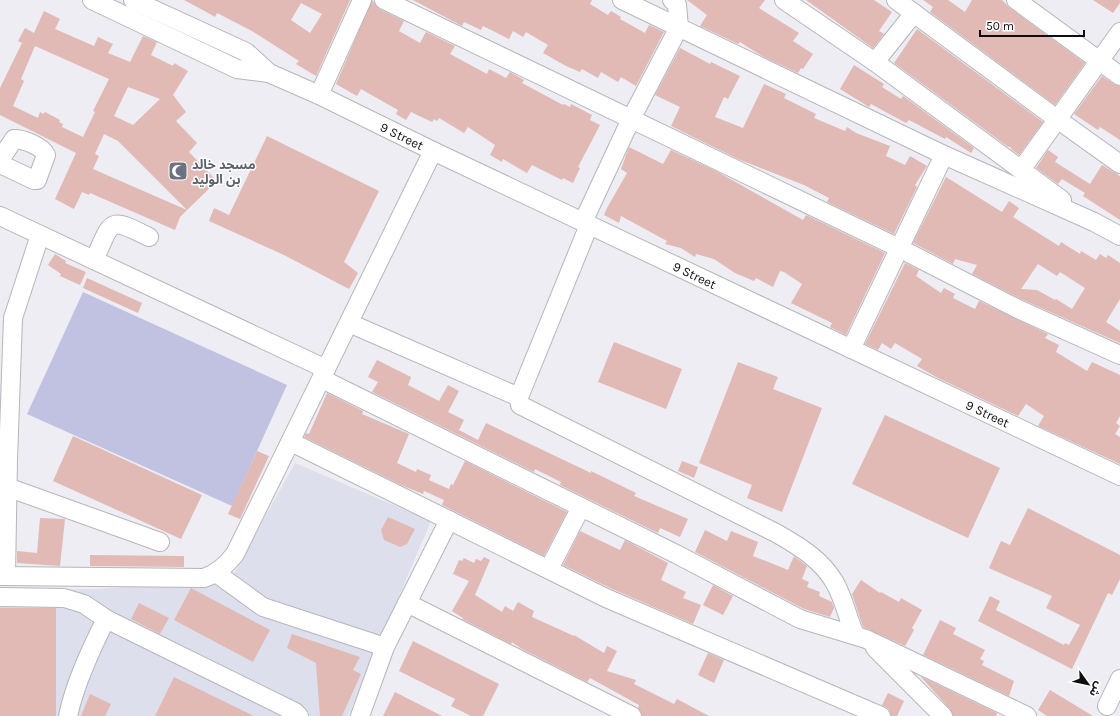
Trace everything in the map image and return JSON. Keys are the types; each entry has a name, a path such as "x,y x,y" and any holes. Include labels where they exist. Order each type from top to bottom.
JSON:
{"street":[{"name":"9 Street","path":"92,0 237,69 269,73 319,95 433,151 1120,476"},
{"name":"9 Street","path":"133,0 246,52 269,73"},
{"path":"319,95 362,0"},
{"path":"384,0 899,248 1018,309 1120,355"},
{"path":"622,0 944,155 1094,222 1120,236"},
{"path":"672,0 677,6 680,27 631,119 586,223 519,397 520,405 776,533 800,547 814,558 836,584 860,637 943,716"},
{"path":"784,0 875,62 1094,222"},
{"path":"896,0 1120,164"},
{"path":"1016,0 1120,76"},
{"path":"875,62 914,13"},
{"path":"1021,170 1120,32"},
{"path":"0,160 14,139 19,139 42,149 46,155 37,180 0,164"},
{"path":"40,235 13,318 4,460 8,487 3,576 204,578 216,573 236,554 433,151"},
{"path":"851,349 944,155"},
{"path":"0,216 94,260 324,374 800,618 860,637 1027,716"},
{"path":"94,260 110,227 117,223 149,237"},
{"path":"349,323 519,397"},
{"path":"291,442 606,598 881,716"},
{"path":"8,487 160,542"},
{"path":"549,569 581,507"},
{"path":"360,716 385,647 448,520"},
{"path":"216,573 263,607 385,647"},
{"path":"0,597 64,598 84,604 106,618 295,712 299,716"},
{"path":"408,603 632,716"},
{"path":"68,716 79,682 106,618"},
{"path":"1107,706 1120,679"}],"shaded area":[{"path":"83,292 287,385 232,506 27,414"},
{"path":"295,463 431,521 348,716 0,716 0,590 95,589 230,580"}],"building":[{"path":"184,0 350,0 316,76 296,64 299,61 252,31 217,13 215,17","holes":["301,3 322,14 310,33 291,20"]},
{"path":"372,0 379,9 404,21 399,31 420,43 426,32 455,46 450,54 487,74 489,69 506,78 510,72 524,80 522,83 563,105 564,104 570,107 571,104 592,115 590,120 600,125 578,167 580,168 573,183 563,178 562,180 532,165 527,173 503,159 502,162 490,155 495,145 468,127 464,133 439,118 437,121 434,119 432,122 411,112 406,120 396,114 398,110 361,89 357,96 336,84"},
{"path":"413,0 592,0 590,4 608,15 611,11 621,17 620,19 645,33 649,25 664,32 636,86 621,77 618,82 601,72 598,78 582,69 580,72 566,66 543,53 548,45 526,32 523,37 513,31 509,39 483,26 481,30 464,22 462,26"},
{"path":"687,0 765,0 759,8 799,33 793,41 813,54 803,69 801,68 798,73 762,56 740,42 738,44 700,26 707,15"},
{"path":"806,0 874,0 892,12 879,31 884,34 873,48"},
{"path":"923,0 948,0 965,12 972,0 1002,0 1010,8 1085,63 1055,105 930,12 933,7"},
{"path":"1093,0 1120,0 1120,3 1113,13"},
{"path":"44,11 60,19 55,29 94,46 98,37 113,44 108,53 130,62 143,36 157,42 151,55 173,66 174,63 188,71 173,95 186,112 176,121 197,143 189,152 217,181 180,217 175,230 90,193 89,195 82,192 74,209 55,199 76,153 0,115 0,88 22,43 18,41 25,28 34,33","holes":["35,46 109,79 93,111 95,112 83,137 62,127 63,124 59,122 60,120 45,112 43,114 40,112 38,118 13,106 24,81 21,79","128,87 160,99 133,125 114,116","104,134 118,141 187,210 93,169 99,156 95,154"]},
{"path":"917,29 1043,122 1019,155 1011,149 1012,148 1007,146 894,63"},
{"path":"680,48 710,64 711,62 740,76 728,99 724,97 715,117 743,128 764,84 786,94 784,98 816,114 814,118 845,131 847,127 856,133 890,146 886,156 905,165 910,156 927,166 915,185 917,187 894,234 827,202 829,198 804,185 738,159 671,126 680,107 655,95"},
{"path":"854,65 884,84 882,87 901,99 903,96 974,148 971,153 946,137 945,139 909,120 906,123 871,104 869,107 840,89"},
{"path":"1102,76 1120,86 1120,140 1100,127 1098,130 1074,114"},
{"path":"267,136 379,191 344,262 358,273 349,289 284,255 209,221 214,208 229,215"},
{"path":"629,147 663,164 671,150 716,171 803,220 806,215 885,253 846,335 830,327 832,323 791,303 802,284 784,272 780,271 773,287 756,278 754,281 735,273 714,259 696,254 695,257 681,248 665,244 667,241 621,216 619,223 604,215 627,173 621,169"},
{"path":"1048,150 1058,157 1055,162 1090,184 1102,165 1120,176 1120,220 1083,196 1085,193 1062,179 1058,184 1036,168"},
{"path":"946,177 1002,212 1009,201 1019,208 1013,217 1059,246 1061,242 1080,254 1081,251 1096,260 1100,254 1106,258 1108,255 1120,263 1120,299 1106,322 1120,331 1120,343 1023,300 972,274 977,265 955,259 953,264 913,243","holes":["1038,264 1057,276 1060,272 1085,288 1072,309 1037,290 1021,289"]},
{"path":"55,254 66,261 65,263 86,272 80,285 60,276 61,274 48,265"},
{"path":"905,263 919,270 916,276 941,293 944,288 955,294 953,298 975,309 979,301 1048,334 1045,338 1059,345 1056,352 1087,371 1092,362 1120,375 1120,416 1116,423 1120,426 1115,434 1120,437 1120,464 1038,426 1044,416 1026,404 1018,416 938,378 917,366 922,359 895,343 891,349 882,343 878,350 865,344"},
{"path":"87,278 142,303 138,313 83,288"},
{"path":"614,342 682,369 666,409 598,382"},
{"path":"377,360 411,377 408,385 439,401 448,385 459,391 448,412 464,420 459,430 478,440 486,423 636,493 634,496 688,519 680,537 660,528 658,533 560,485 561,482 535,469 534,472 372,392 378,382 368,377"},
{"path":"738,362 778,377 773,389 822,408 782,512 747,498 752,485 699,463"},
{"path":"327,393 363,411 362,414 409,434 397,463 416,472 417,469 431,475 429,480 449,489 451,484 453,485 465,461 567,512 544,556 442,505 444,500 424,491 423,494 401,485 304,437 306,433 309,434"},
{"path":"885,415 1000,468 968,538 852,484"},
{"path":"73,436 202,495 181,539 53,481"},
{"path":"257,451 269,456 240,519 228,514"},
{"path":"682,461 698,467 694,478 678,471"},
{"path":"1028,508 1120,555 1120,579 1112,595 1108,593 1072,669 978,621 990,596 1000,601 996,610 1064,645 1065,643 1069,645 1080,625 1046,608 1052,596 989,568 1001,541 1010,545"},
{"path":"388,517 415,529 407,544 400,547 384,540 381,530"},
{"path":"40,518 65,519 60,566 17,563 17,551 37,553"},
{"path":"705,530 727,541 731,531 758,542 753,556 788,570 794,556 807,566 802,579 809,582 807,587 820,592 819,596 832,602 834,608 830,617 804,609 695,552"},
{"path":"580,531 620,550 625,540 668,563 661,580 686,592 683,598 701,605 693,624 610,588 563,565"},
{"path":"90,555 184,556 184,567 90,566"},
{"path":"484,557 490,560 475,595 502,612 505,606 513,611 518,602 534,611 532,617 574,635 604,653 607,646 617,651 607,671 636,680 634,684 674,704 677,699 709,716 642,716 638,708 639,705 590,678 587,682 522,649 512,642 511,644 462,619 463,618 452,611 469,581 453,574 459,560 462,561 464,558 474,563 476,559 481,561"},
{"path":"861,580 880,593 881,592 899,602 901,598 922,610 912,628 914,630 905,646 863,627 852,594"},
{"path":"713,585 733,596 723,615 703,605"},
{"path":"191,588 270,630 253,662 174,620"},
{"path":"139,603 169,618 160,634 131,619"},
{"path":"0,608 56,608 56,716 0,716"},
{"path":"940,620 956,628 953,634 985,650 980,659 984,661 982,665 1014,681 1009,696 923,655"},
{"path":"292,634 360,657 353,670 361,674 342,716 320,716 316,663 287,648"},
{"path":"413,641 499,684 483,716 471,716 451,706 455,699 399,671"},
{"path":"708,653 724,660 714,683 698,675"},
{"path":"920,676 997,713 996,716 953,716 950,709"},
{"path":"174,677 254,716 155,716"},
{"path":"1050,690 1093,716 1047,716 1038,710"},
{"path":"395,692 442,716 383,716"},
{"path":"888,693 904,701 897,716 891,716 889,709 882,705"},
{"path":"90,694 111,704 105,716 81,716"}],"place":[{"name":"مسجد خالد بن الوليد","path":"178,171"}]}
